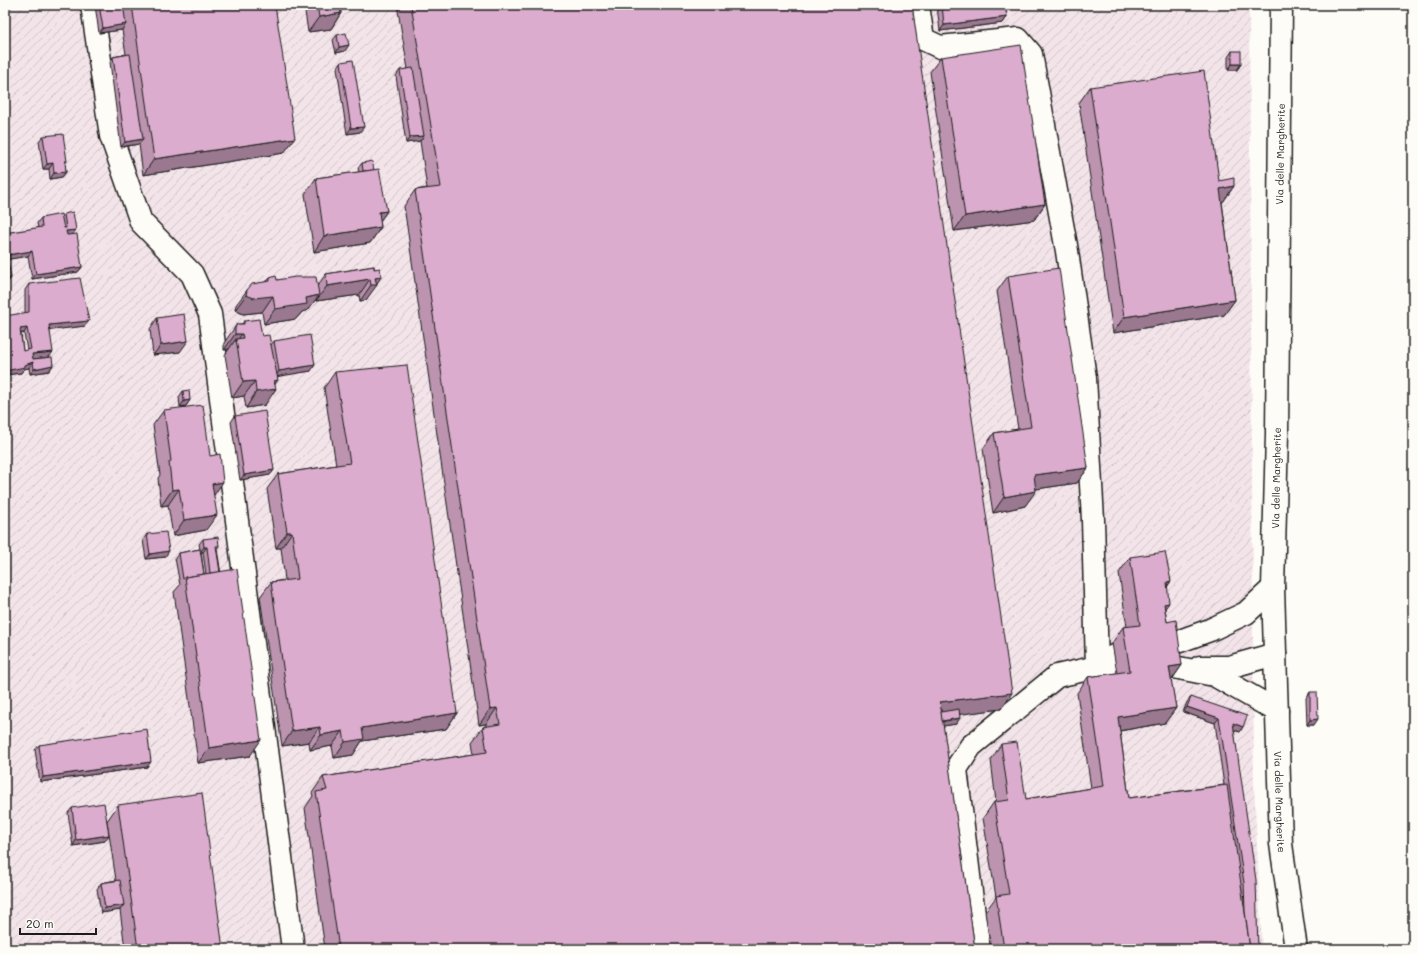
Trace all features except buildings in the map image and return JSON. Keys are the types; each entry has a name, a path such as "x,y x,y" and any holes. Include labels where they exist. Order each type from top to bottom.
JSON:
{"street":[{"path":"92,5 111,136 141,222 192,274 210,314 293,949"},
{"path":"918,5 923,39 940,47 1018,39 1031,54 1067,251 1085,378 1093,520 1109,665 1057,676 971,746 956,769 970,892 979,949"},
{"name":"Via delle Margherite","path":"1281,5 1277,434 1273,588 1281,844 1296,949"},
{"path":"1167,656 1210,630 1246,614 1273,588"},
{"path":"1167,656 1229,667 1275,654"},
{"path":"1167,656 1214,675 1277,711"}],"shaded area":[{"path":"5,5 1249,5 1254,784 1262,949 5,949"}]}
